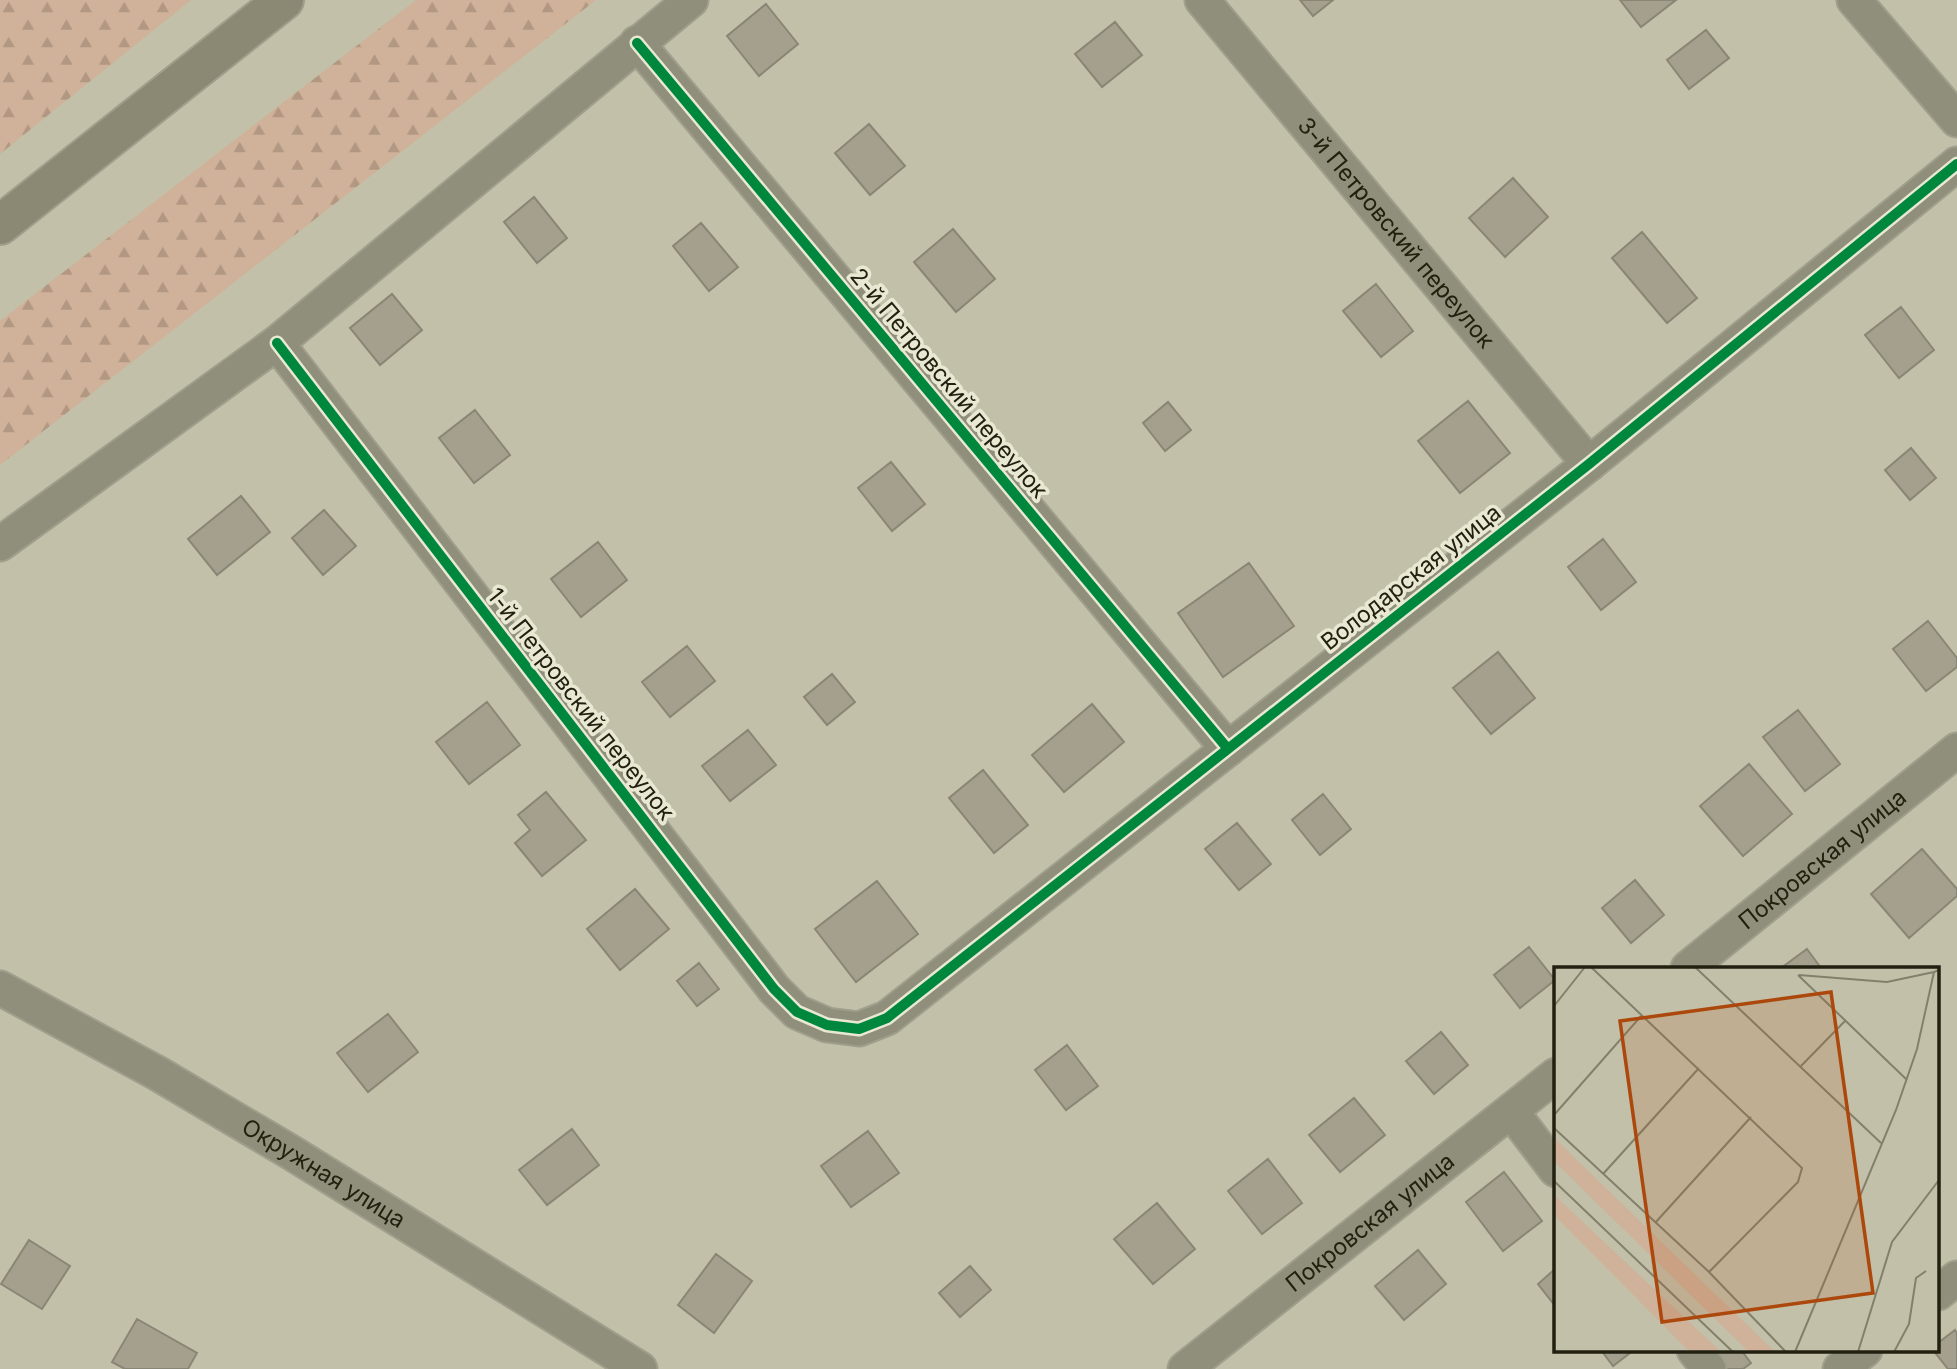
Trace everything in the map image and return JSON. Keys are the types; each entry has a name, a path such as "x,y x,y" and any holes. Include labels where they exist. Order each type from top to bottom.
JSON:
{"main road":[{"path":"0,225 284,0"}],"street":[{"path":"0,544 277,343 691,0"},
{"name":"3-й Петровский переулок","path":"1202,0 1589,464"},
{"path":"1854,0 1957,120"},
{"name":"2-й Петровский переулок","path":"637,43 1228,749"},
{"name":"Володарская улица","path":"887,1018 1589,464 1957,164"},
{"name":"1-й Петровский переулок","path":"277,343 774,989 797,1012 827,1025 859,1028 887,1018"},
{"name":"Покровская улица","path":"1689,967 1957,750"},
{"name":"Окружная улица","path":"0,988 158,1073 640,1369"},
{"name":"Покровская улица","path":"1185,1369 1554,1077"},
{"path":"1511,1111 1554,1167"},
{"path":"1940,1291 1957,1278"},
{"path":"1696,1352 1709,1369"},
{"path":"1840,1369 1862,1352"}],"green space":[{"path":"0,0 191,0 0,154"},
{"path":"416,0 596,0 0,465 0,321"}],"building":[{"path":"1300,0 1333,0 1313,16"},
{"path":"1620,0 1676,0 1641,27"},
{"path":"766,4 798,44 759,76 727,36"},
{"path":"1115,22 1142,55 1102,87 1075,54"},
{"path":"1706,30 1729,58 1689,89 1667,60"},
{"path":"869,124 905,166 870,195 835,153"},
{"path":"1513,178 1548,217 1505,257 1469,218"},
{"path":"534,197 567,238 537,263 504,222"},
{"path":"701,223 738,267 709,291 673,246"},
{"path":"953,229 995,279 956,312 914,262"},
{"path":"1642,232 1697,298 1667,323 1612,258"},
{"path":"1376,284 1413,331 1381,357 1343,311"},
{"path":"392,294 422,330 380,365 350,328"},
{"path":"1901,307 1934,350 1899,378 1865,335"},
{"path":"1468,401 1510,453 1460,493 1418,441"},
{"path":"1168,402 1191,430 1165,451 1143,423"},
{"path":"475,410 510,455 474,483 439,438"},
{"path":"1911,448 1936,478 1910,500 1885,470"},
{"path":"891,462 925,504 892,531 858,488"},
{"path":"241,496 270,532 217,575 188,539"},
{"path":"324,510 356,546 323,575 292,538"},
{"path":"1603,539 1636,582 1601,610 1568,567"},
{"path":"598,542 627,580 581,617 551,579"},
{"path":"1249,563 1294,626 1223,677 1178,613"},
{"path":"1928,621 1957,658 1957,667 1926,691 1893,649"},
{"path":"687,646 715,681 670,717 642,682"},
{"path":"1498,652 1535,698 1491,734 1453,688"},
{"path":"832,674 855,702 827,725 804,697"},
{"path":"487,702 520,745 469,784 436,742"},
{"path":"1092,704 1124,742 1064,792 1032,755"},
{"path":"1798,710 1840,764 1805,791 1763,737"},
{"path":"748,730 776,765 730,801 702,766"},
{"path":"1749,764 1792,814 1743,856 1700,806"},
{"path":"983,770 1028,825 994,853 949,798"},
{"path":"546,792 586,840 542,876 515,843 530,830 518,815"},
{"path":"1323,794 1351,829 1320,855 1292,820"},
{"path":"1237,823 1271,864 1239,890 1205,849"},
{"path":"1922,849 1957,889 1957,896 1909,938 1871,894"},
{"path":"1635,880 1664,915 1631,943 1602,908"},
{"path":"877,881 918,934 856,982 815,929"},
{"path":"635,889 669,929 620,970 587,929"},
{"path":"1529,947 1554,981 1520,1008 1494,975"},
{"path":"1807,949 1820,967 1782,967"},
{"path":"699,963 719,989 697,1006 677,981"},
{"path":"388,1014 418,1052 368,1092 337,1053"},
{"path":"1441,1032 1468,1065 1434,1094 1406,1061"},
{"path":"1067,1045 1098,1086 1066,1110 1035,1070"},
{"path":"1354,1098 1385,1135 1340,1172 1309,1135"},
{"path":"572,1129 599,1165 547,1205 519,1170"},
{"path":"868,1131 899,1173 851,1207 821,1166"},
{"path":"1268,1159 1302,1203 1262,1234 1228,1191"},
{"path":"1504,1172 1542,1221 1503,1251 1466,1202"},
{"path":"1157,1203 1195,1249 1153,1284 1114,1239"},
{"path":"29,1240 70,1266 42,1309 1,1284"},
{"path":"1418,1250 1446,1284 1404,1320 1375,1286"},
{"path":"716,1254 752,1281 714,1333 678,1305"},
{"path":"970,1266 991,1290 960,1317 939,1293"},
{"path":"1554,1270 1554,1304 1538,1284"},
{"path":"137,1319 197,1353 188,1369 125,1369 112,1362"},
{"path":"1955,1330 1957,1333 1957,1369 1948,1369 1935,1352 1940,1352 1940,1341"},
{"path":"1602,1352 1631,1352 1613,1366"},
{"path":"1707,1352 1743,1352 1751,1363 1743,1369 1720,1369"}],"cycle path":[{"path":"637,43 1228,749"},
{"path":"277,343 774,989 797,1012 827,1025 859,1029 887,1018 1589,464 1957,164"}]}
